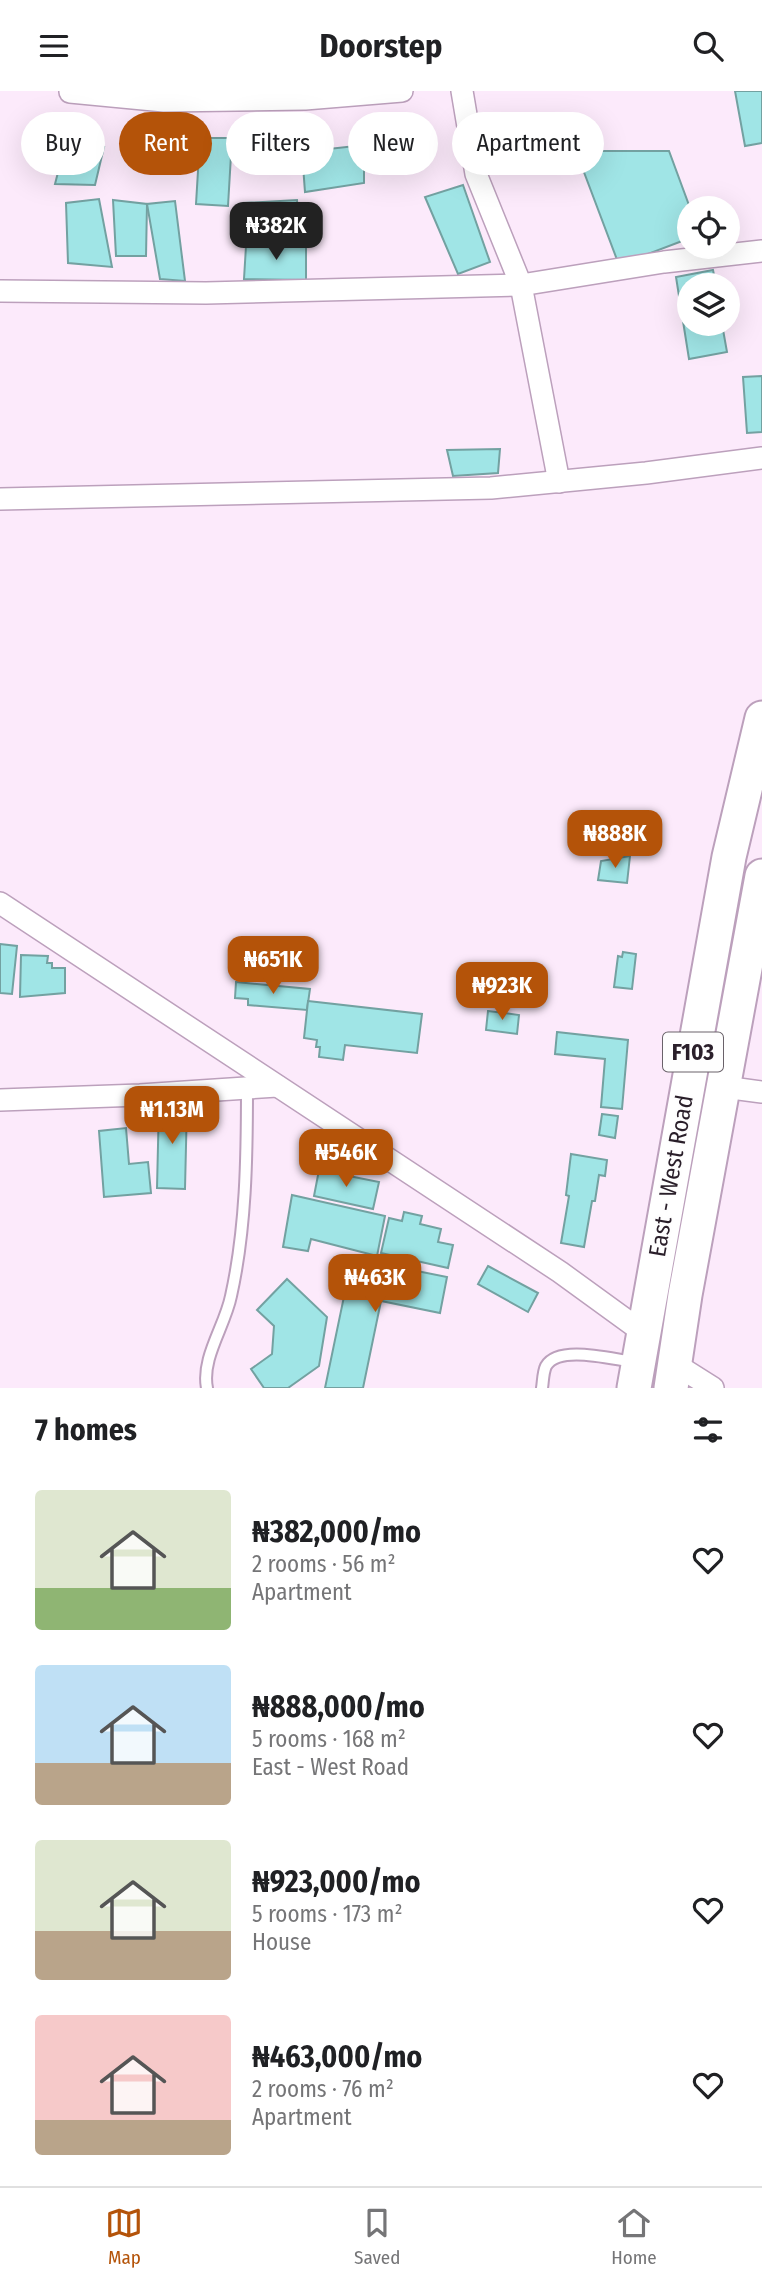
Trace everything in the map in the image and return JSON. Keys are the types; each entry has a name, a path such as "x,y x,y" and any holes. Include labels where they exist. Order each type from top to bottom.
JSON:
{"main road":[{"name":"East - West Road","path":"639,1361 729,857 762,718"},
{"name":"East - West Road","path":"673,1376 762,876"}],"street":[{"path":"70,92 164,101 305,99 402,91"},
{"path":"462,91 476,174 521,285 559,482"},
{"path":"0,291 206,293 521,285 664,262 762,251"},
{"path":"0,499 491,488 646,474 762,458"},
{"path":"0,903 560,1272 639,1361"},
{"path":"0,1100 277,1086"},
{"path":"724,1087 762,1092"},
{"path":"673,1376 713,1388"}],"lane":[{"path":"207,1388 204,1375 231,1298 243,1215 247,1168 247,1088"},
{"path":"542,1388 545,1367 555,1357 569,1354 639,1361"}],"building":[{"path":"735,91 762,91 762,143 745,146"},
{"path":"212,138 226,138 226,175 230,175 228,206 196,204 198,175 212,175"},
{"path":"348,147 348,175 364,175 364,183 305,192 304,175 334,175 334,148"},
{"path":"604,151 669,151 686,196 677,196 677,243 619,265 585,175 604,175"},
{"path":"57,175 97,175 95,185 55,184"},
{"path":"463,185 490,262 458,274 425,197"},
{"path":"99,199 112,267 68,263 66,203"},
{"path":"113,200 147,204 146,256 116,256"},
{"path":"297,200 299,229 242,234 243,203"},
{"path":"175,201 185,281 160,279 147,204"},
{"path":"306,243 306,280 244,279 246,246"},
{"path":"685,336 724,336 727,352 689,359"},
{"path":"762,376 762,432 747,433 743,377"},
{"path":"500,449 498,473 453,476 447,450"},
{"path":"630,856 627,883 598,880 601,861"},
{"path":"0,944 17,946 12,994 0,993"},
{"path":"623,952 636,954 632,989 614,987 618,956 622,957"},
{"path":"21,955 48,956 47,963 52,963 52,968 65,968 65,993 20,997"},
{"path":"236,982 310,989 307,1010 248,1005 248,999 235,998"},
{"path":"308,1001 422,1014 417,1053 345,1045 343,1060 319,1057 320,1047 316,1047 317,1040 304,1038"},
{"path":"488,1011 519,1015 517,1034 486,1030"},
{"path":"557,1032 628,1040 622,1109 601,1107 605,1059 555,1054"},
{"path":"159,1103 187,1103 185,1189 157,1188"},
{"path":"602,1114 618,1116 615,1138 599,1135"},
{"path":"126,1128 129,1164 148,1162 151,1193 104,1197 99,1131"},
{"path":"571,1154 607,1160 605,1176 599,1175 595,1201 592,1201 584,1247 561,1243 569,1196 566,1195"},
{"path":"319,1170 379,1182 373,1209 314,1196"},
{"path":"292,1195 385,1216 377,1256 311,1239 308,1251 283,1247"},
{"path":"404,1212 422,1216 420,1224 441,1229 438,1242 453,1245 448,1268 381,1253 389,1218 402,1221"},
{"path":"352,1258 447,1277 440,1313 381,1301 363,1388 325,1388"},
{"path":"488,1266 538,1293 528,1312 478,1284"},
{"path":"287,1279 327,1317 319,1366 288,1388 264,1388 251,1369 272,1354 274,1326 257,1310"}]}
